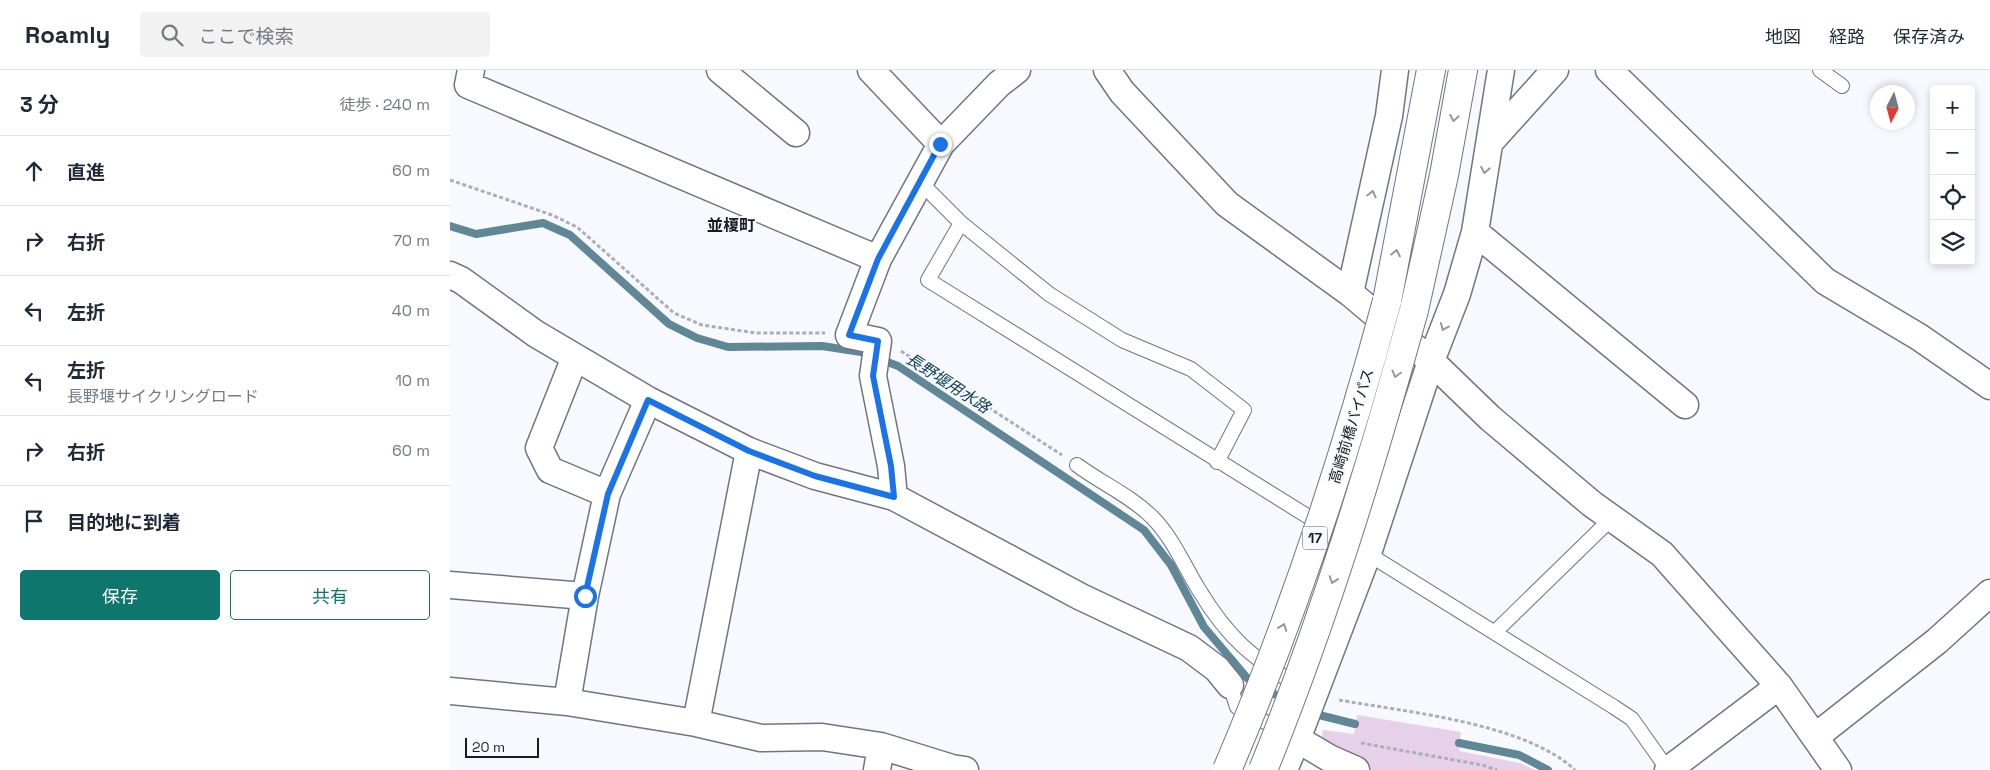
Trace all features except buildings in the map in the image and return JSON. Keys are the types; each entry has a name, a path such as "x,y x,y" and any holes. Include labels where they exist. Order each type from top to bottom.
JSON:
{"highway":[{"name":"高崎前橋バイパス","path":"1227,770 1257,700 1310,555 1363,389 1387,301 1431,70"},
{"name":"高崎前橋バイパス","path":"1263,770 1290,703 1359,504 1414,310 1444,175 1463,70"}],"street":[{"path":"471,70 468,85 878,259"},
{"path":"720,70 796,133"},
{"path":"871,70 940,144"},
{"path":"894,497 891,466 873,376 877,346 849,335 878,259 940,144 999,84 1018,70"},
{"path":"1107,70 1122,92 1227,204 1350,293 1430,361 1490,418 1612,518 1662,554 1779,686 1838,770"},
{"path":"1350,293 1389,116 1395,70"},
{"path":"1284,770 1314,698 1368,553 1430,361 1457,294 1475,232 1501,70"},
{"path":"1490,142 1555,70"},
{"path":"1610,70 1825,280 1918,337 1990,386"},
{"path":"1475,232 1685,405"},
{"path":"450,275 461,280 536,334 648,400 749,451 815,476 894,497 1081,597 1189,648 1217,669 1230,685"},
{"path":"575,357 539,448 550,470 608,494"},
{"path":"567,702 585,596 608,494 648,400"},
{"path":"696,723 749,451"},
{"path":"450,585 585,596"},
{"path":"1815,736 1938,641 1990,593"},
{"path":"1668,770 1779,686"},
{"path":"450,691 567,702 696,723 761,738 822,737 879,758 965,770"},
{"path":"1300,733 1356,770"}],"lane":[{"path":"1820,70 1842,86"},
{"path":"920,182 961,223 1049,294 1122,340 1191,369 1244,410 1217,462"},
{"path":"961,223 928,280 1217,462 1496,632 1632,719 1668,770"},
{"path":"1077,465 1152,516 1170,538 1199,590 1232,637 1278,674 1314,698"},
{"path":"1496,632 1612,518"},
{"path":"1230,685 1238,708 1300,733"}],"path":[{"path":"450,180 552,215 577,227 674,313 702,325 756,333 849,335"},
{"path":"877,346 900,351 1077,465"},
{"path":"1314,698 1459,722 1502,733 1537,746 1567,762 1575,770"},
{"path":"1358,742 1482,765 1497,770"}],"shaded area":[{"path":"1357,715 1461,732 1459,751 1520,763 1535,770 1371,770 1320,746 1323,730 1354,734"}],"waterway":[{"name":"長野堰用水路","path":"450,226 476,234 543,223 570,235 669,324 697,338 728,347 822,346 861,352 898,366 1144,530 1171,565 1204,627 1248,679 1285,700"},
{"name":"長野堰用水路","path":"1311,713 1355,724"},
{"name":"長野堰用水路","path":"1459,743 1519,755 1548,770"}],"district":[{"name":"並榎町","path":"731,225"}],"route":[{"path":"585,596 608,494 648,400 749,451 815,476 894,497 891,466 873,376 878,341 849,335 878,259 940,144"}]}
